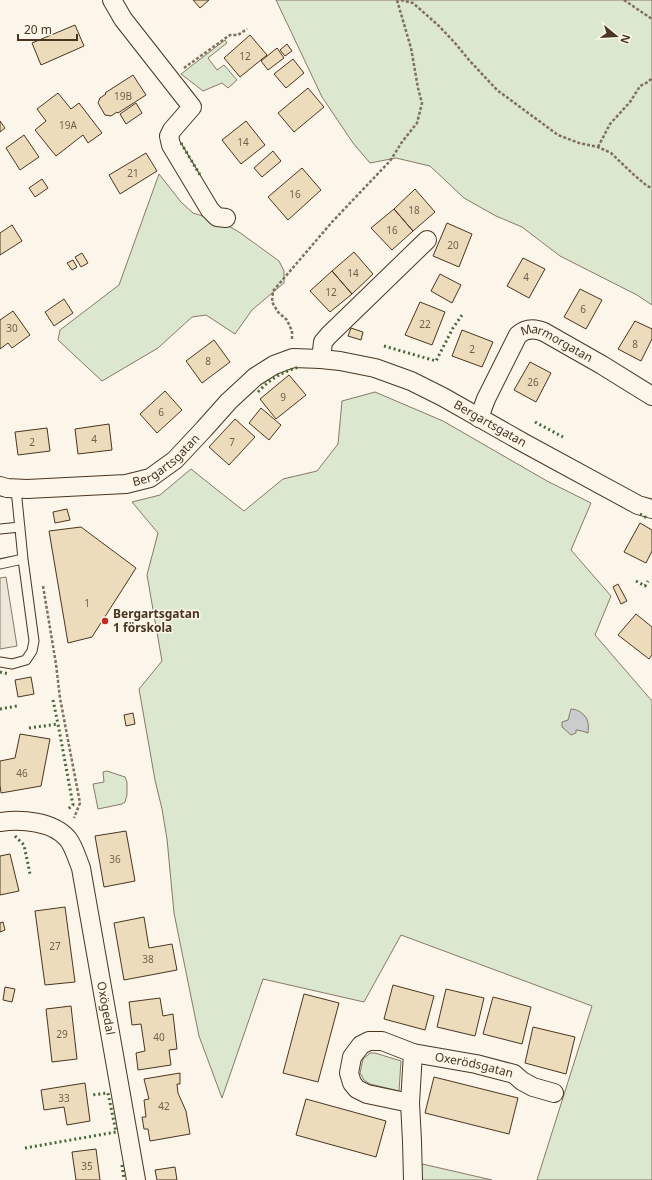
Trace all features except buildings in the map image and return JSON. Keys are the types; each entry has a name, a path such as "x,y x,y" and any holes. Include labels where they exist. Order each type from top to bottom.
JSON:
{"street":[{"path":"112,0 123,18 192,107 172,130 169,136 171,145 210,210 217,217 226,218"},
{"path":"321,359 323,342 329,335 427,240"},
{"name":"Marmorgatan","path":"479,418 486,400 518,335 526,330 538,330 544,332 652,396"},
{"name":"Bergartsgatan","path":"14,488 126,484 150,478 175,460 229,401 255,377 274,365 293,358 340,361 375,368 411,382 443,396 479,418 638,505 652,509"},
{"path":"0,822 19,820 48,826 61,832 68,840"},
{"name":"Oxögedal","path":"68,840 74,850 81,868 136,1180"},
{"name":"Oxerödsgatan","path":"410,1103 367,1094 357,1089 352,1083 349,1073 352,1057 361,1045 369,1042 382,1041 413,1053 476,1064 514,1074 522,1081 533,1087 554,1093"},
{"path":"413,1053 410,1103 413,1180"}],"lane":[{"path":"0,662 12,664 26,660 32,651 34,641 14,488"},
{"path":"0,529 20,527"},
{"path":"0,564 23,559"}],"path":[{"path":"292,342 292,331 287,320 278,312 272,302 273,291 332,222 390,161 402,142 417,123 420,114 422,103 411,48 397,0"},
{"path":"401,0 412,3 439,26 497,90 558,135 579,143 598,147 611,152 633,174 647,186 652,188"},
{"path":"624,0 652,19"},
{"path":"170,79 230,35 238,35 247,29"},
{"path":"598,147 610,124 630,102 640,86 652,78"},
{"path":"42,581 56,664 60,698 80,803 71,825 68,840"}],"green space":[{"path":"276,0 652,0 652,305 637,295 560,256 522,227 496,216 464,198 430,166 396,158 370,163 353,143 322,97"},
{"path":"225,40 227,43 208,58 217,70 224,65 237,80 228,88 222,83 203,91 181,74"},
{"path":"159,174 181,202 193,213 222,222 239,232 279,261 284,271 284,283 252,310 235,334 206,315 192,317 158,348 102,381 58,340 60,330 119,285"},
{"path":"375,392 443,421 547,481 591,503 571,550 611,596 595,635 652,701 652,1180 537,1180 592,1006 401,935 364,1002 263,979 222,1098 199,1036 174,913 167,839 139,689 162,661 147,575 158,533 132,502 160,495 191,469 244,511 283,479 317,471 338,444 342,401"},
{"path":"107,771 125,777 127,782 127,795 125,802 122,804 98,809 93,784 104,782 103,772"},
{"path":"370,1053 375,1053 401,1061 399,1091 370,1084 364,1080 360,1073 363,1059"},
{"path":"418,1163 492,1180 416,1180"}],"shaded area":[{"path":"6,577 17,646 0,649 0,578"},
{"path":"571,709 579,711 586,717 588,733 576,730 576,733 571,735 562,727 562,722 568,720"}],"hedge":[{"path":"181,143 200,175"},
{"path":"384,346 436,361 453,328 462,315"},
{"path":"258,392 277,376 300,367"},
{"path":"535,422 563,437"},
{"path":"640,514 647,518"},
{"path":"636,581 645,586 648,581"},
{"path":"0,672 9,674"},
{"path":"53,700 58,724"},
{"path":"0,709 17,706"},
{"path":"29,728 58,724 73,805 68,809"},
{"path":"15,836 24,845 30,874"},
{"path":"25,1148 116,1132 108,1093 92,1095"},
{"path":"122,1165 124,1180"}],"place":[{"name":"Bergartsgatan 1 förskola","path":"105,621"}]}
